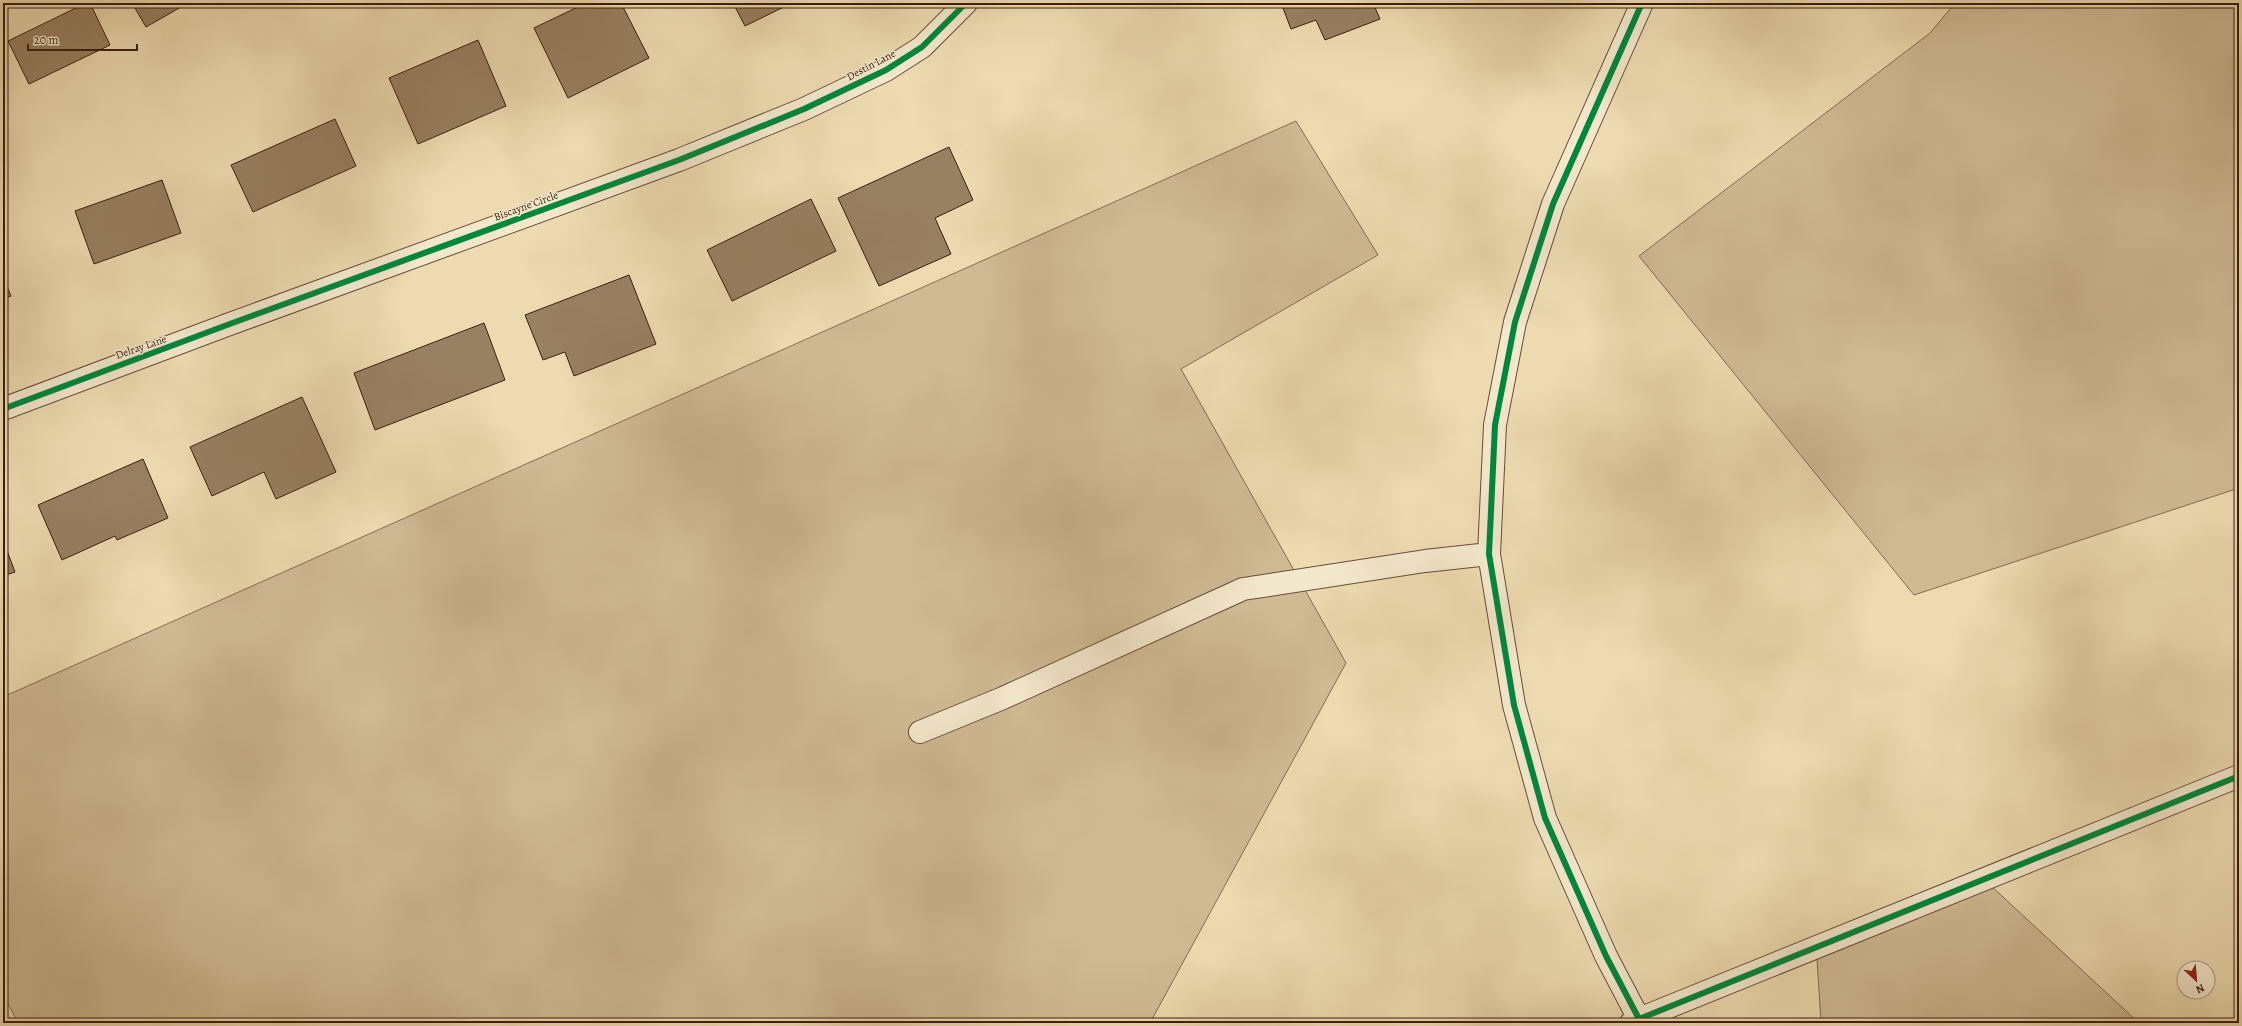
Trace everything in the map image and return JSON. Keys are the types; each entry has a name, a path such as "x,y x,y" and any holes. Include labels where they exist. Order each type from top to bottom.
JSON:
{"street":[{"name":"Destin Lane","path":"771,123 886,70 922,46 966,3"},
{"path":"1642,3 1553,204 1515,322 1495,425 1489,554 1514,705 1546,818 1635,1021 2239,776"},
{"name":"Biscayne Circle","path":"286,304 679,160 771,123"},
{"name":"Delray Lane","path":"3,409 99,372 286,304"},
{"path":"920,732 1003,698 1243,589 1425,561 1489,554"}],"shaded area":[{"path":"1955,3 2239,3 2239,488 1914,595 1639,256 1930,33"},
{"path":"1296,121 1378,255 1181,369 1346,663 1150,1023 15,1023 17,1021 3,994 3,697"},
{"path":"1989,884 2139,1023 1821,1023 1817,959"}],"building":[{"path":"86,3 90,3 110,45 29,84 8,41"},
{"path":"132,3 188,3 146,27"},
{"path":"586,3 621,3 649,58 568,98 534,28"},
{"path":"733,3 792,3 745,26"},
{"path":"1281,3 1373,3 1380,19 1325,40 1316,20 1291,29"},
{"path":"478,40 506,106 418,144 389,78"},
{"path":"335,119 356,166 253,212 231,165"},
{"path":"949,147 973,200 935,218 951,254 879,286 838,198"},
{"path":"162,180 181,233 94,264 75,211"},
{"path":"811,199 836,251 732,301 707,250"},
{"path":"629,275 656,344 574,376 565,352 543,360 525,315"},
{"path":"3,277 11,296 3,299"},
{"path":"484,323 505,380 375,430 354,373"},
{"path":"302,397 336,472 276,499 264,472 212,496 190,447"},
{"path":"143,459 168,518 117,540 115,536 62,560 38,505"},
{"path":"3,540 15,572 3,576"}],"cycle path":[{"path":"3,409 227,325 679,160 804,109 886,70 922,47 966,3"},
{"path":"1631,1023 1639,1019 1606,956 1545,818 1514,705 1489,554 1495,425 1515,322 1553,204 1642,3"},
{"path":"1639,1019 2239,776"}]}
